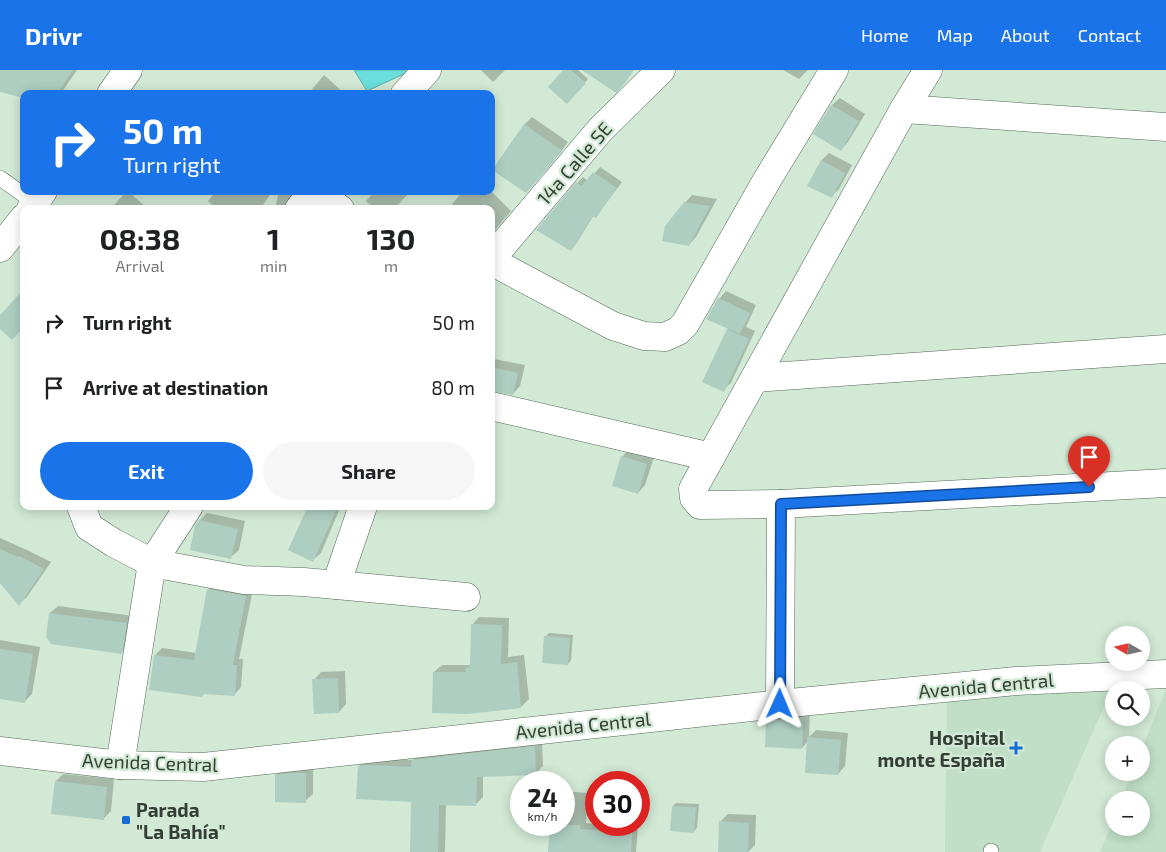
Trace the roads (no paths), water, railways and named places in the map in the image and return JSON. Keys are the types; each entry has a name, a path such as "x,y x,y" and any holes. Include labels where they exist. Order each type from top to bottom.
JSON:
{"street":[{"path":"114,90 128,70"},
{"path":"409,90 427,70"},
{"name":"14a Calle SE","path":"495,255 600,130 661,70"},
{"path":"495,262 614,326 644,336 665,337 678,331 685,324 767,180 834,70"},
{"path":"928,70 904,109 693,489 694,498 700,505 781,504 1166,483"},
{"path":"904,109 1166,128"},
{"path":"302,205 311,195"},
{"path":"320,195 334,205"},
{"path":"755,378 1166,349"},
{"path":"495,407 711,457"},
{"path":"780,704 781,504"},
{"path":"83,510 89,527 152,563 244,580 304,582 466,597"},
{"path":"120,765 152,563 186,510"},
{"path":"336,585 361,510"},
{"name":"Avenida Central","path":"0,751 120,765 203,767 780,704 1016,681 1166,674"}],"lane":[{"path":"0,178 20,220"}],"water":[{"path":"354,70 404,70 408,72 369,90 366,90"}],"place":[{"name":"Hospital monte España","path":"1016,748"},
{"name":"Parada \"La Bahía\"","path":"126,820"}]}
